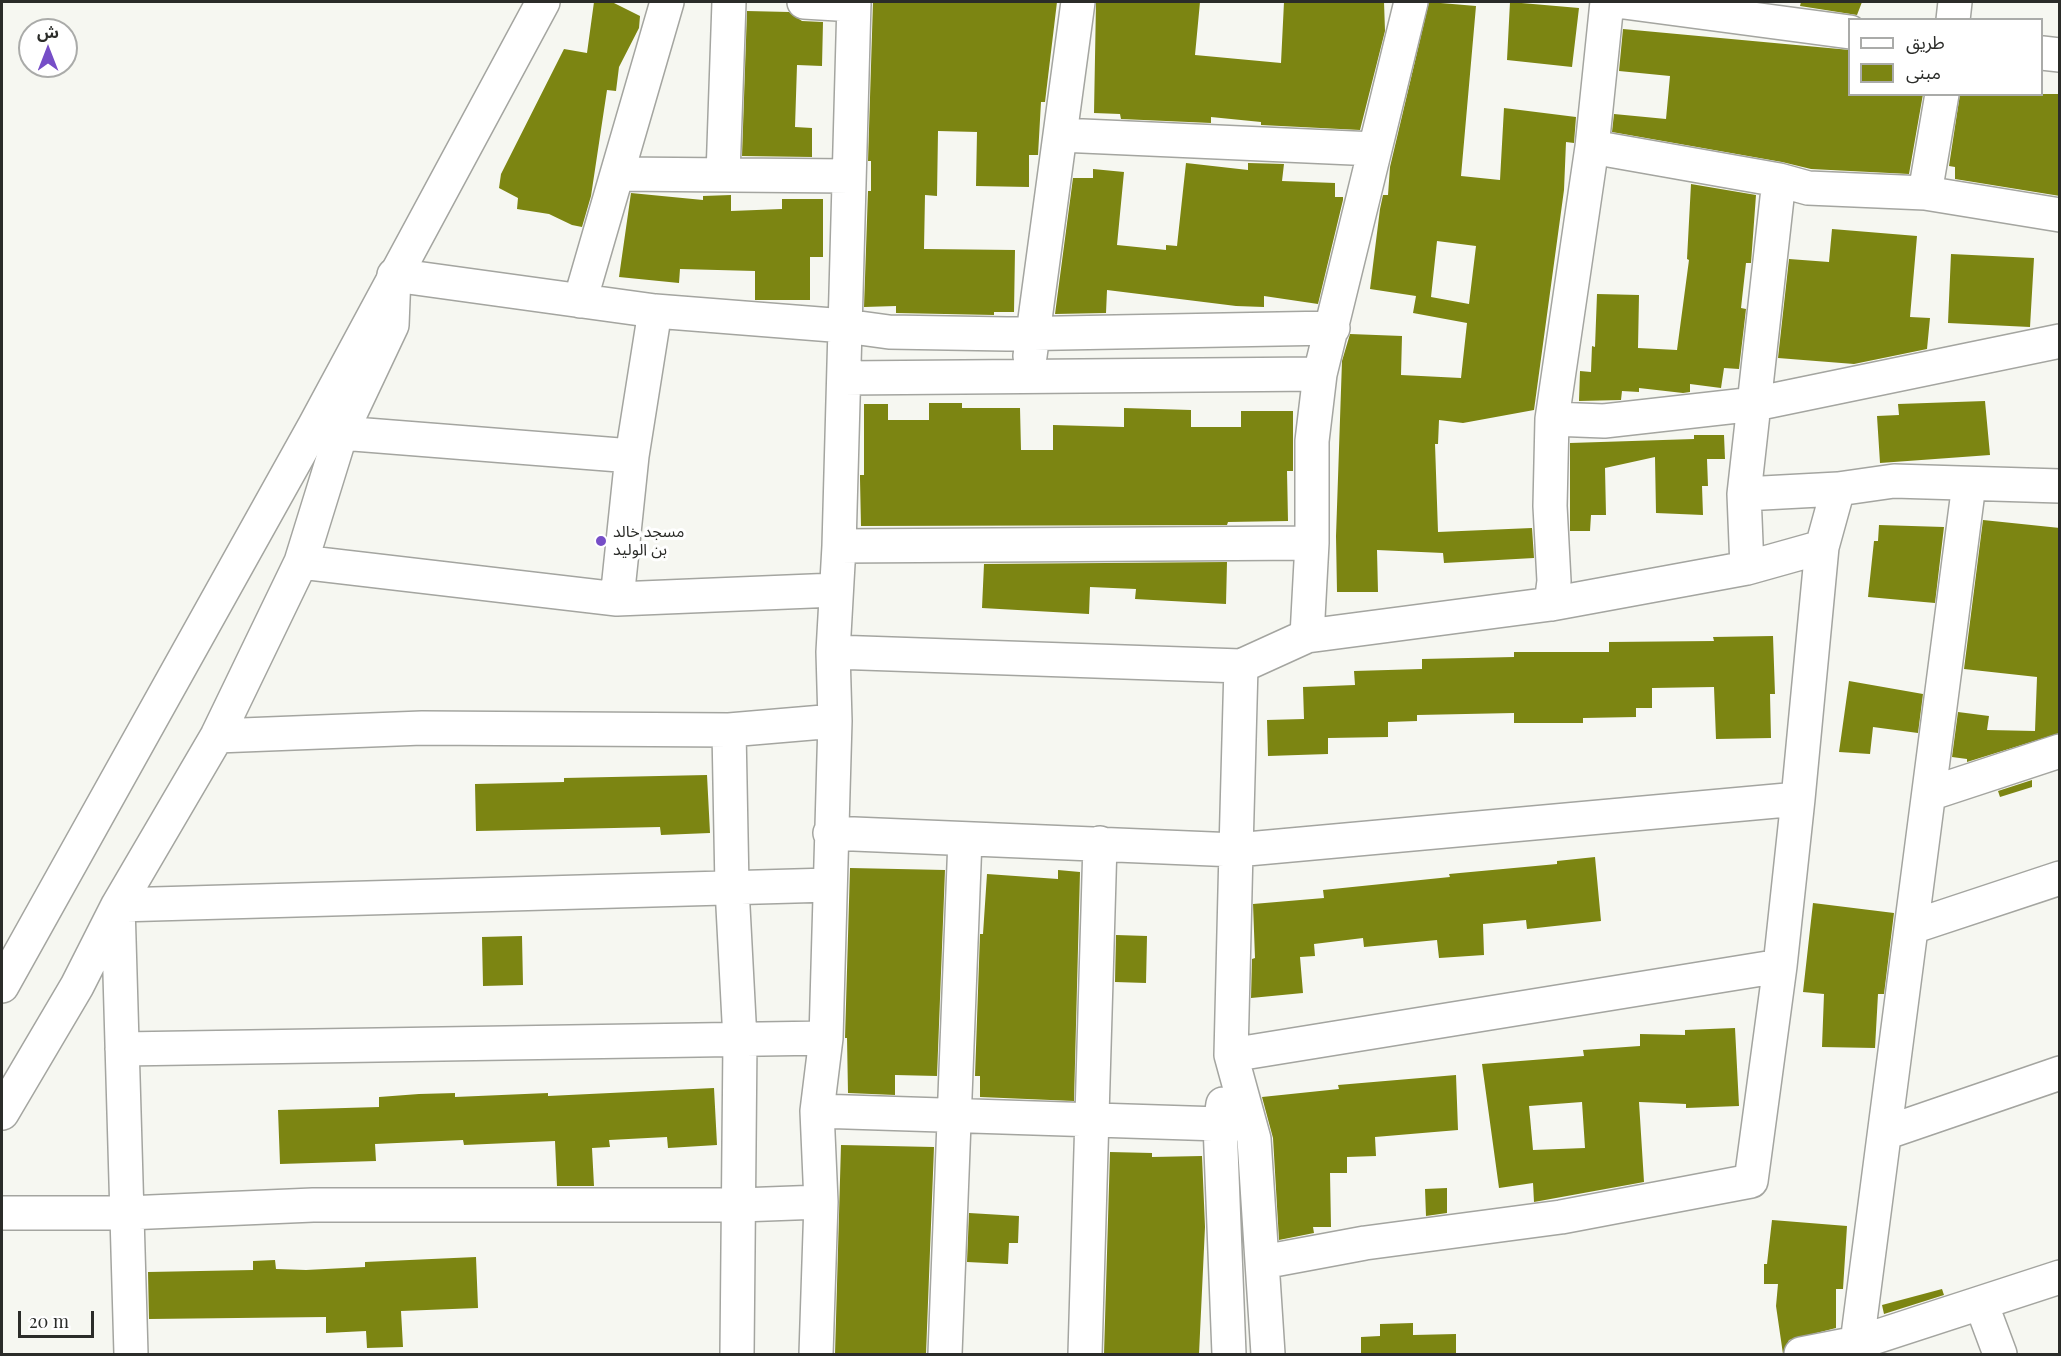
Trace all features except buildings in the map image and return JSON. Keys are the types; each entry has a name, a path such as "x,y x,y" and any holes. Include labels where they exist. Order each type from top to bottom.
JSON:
{"street":[{"path":"2,986 315,425 543,2"},
{"path":"580,301 667,2"},
{"path":"723,175 729,2"},
{"path":"804,2 854,3 839,546 833,652 835,721 825,1038 817,1111 821,1202 816,1354"},
{"path":"1027,378 1078,2"},
{"path":"1307,636 1312,543 1312,441 1320,374 1411,2"},
{"path":"1551,604 1554,581 1550,506 1552,419 1592,147 1607,2"},
{"path":"1624,2 1782,12 1848,31"},
{"path":"1953,18 1955,2"},
{"path":"2043,53 2060,55"},
{"path":"1926,193 1941,96"},
{"path":"1060,135 1375,149"},
{"path":"1592,147 1779,180 1808,188 1926,193 2060,215"},
{"path":"617,174 849,176"},
{"path":"1747,568 1744,494 1779,180"},
{"path":"394,275 655,311 845,326 889,332 1033,334 1333,328"},
{"path":"2,1113 77,986 118,905 217,736 301,562 341,433 392,326 394,275"},
{"path":"616,599 632,456 655,311"},
{"path":"1552,419 1604,421 1755,404 2060,341"},
{"path":"844,378 1320,374"},
{"path":"341,433 632,456"},
{"path":"1744,494 1838,489 1894,481 2060,486"},
{"path":"1857,1343 1969,483"},
{"path":"1263,1262 1365,1243 1561,1217 1751,1181 1780,966 1821,547 1838,489"},
{"path":"839,546 1312,543"},
{"path":"833,652 1241,666 1307,636 1551,604 1747,568 1821,547"},
{"path":"301,562 616,599 837,590"},
{"path":"1229,1354 1220,1124 1231,1055 1241,666"},
{"path":"217,736 422,728 729,730 835,721"},
{"path":"729,730 732,888 740,1040 737,1354"},
{"path":"1929,794 2060,751"},
{"path":"830,833 1236,850 1797,799"},
{"path":"945,1354 965,839"},
{"path":"1085,1354 1090,1120 1100,843"},
{"path":"1912,927 2060,878"},
{"path":"118,905 830,885"},
{"path":"118,905 131,1354"},
{"path":"1231,1055 1780,966"},
{"path":"122,1049 825,1038"},
{"path":"1231,1055 1254,1139 1269,1354"},
{"path":"1885,1133 2060,1073"},
{"path":"817,1111 1220,1124"},
{"path":"2,1213 127,1213 313,1205 740,1205 821,1202"},
{"path":"1801,1354 1857,1343 2060,1277"},
{"path":"1981,1303 2000,1354"}],"place":[{"name":"مسجد خالد بن الوليد","path":"601,541"}]}
